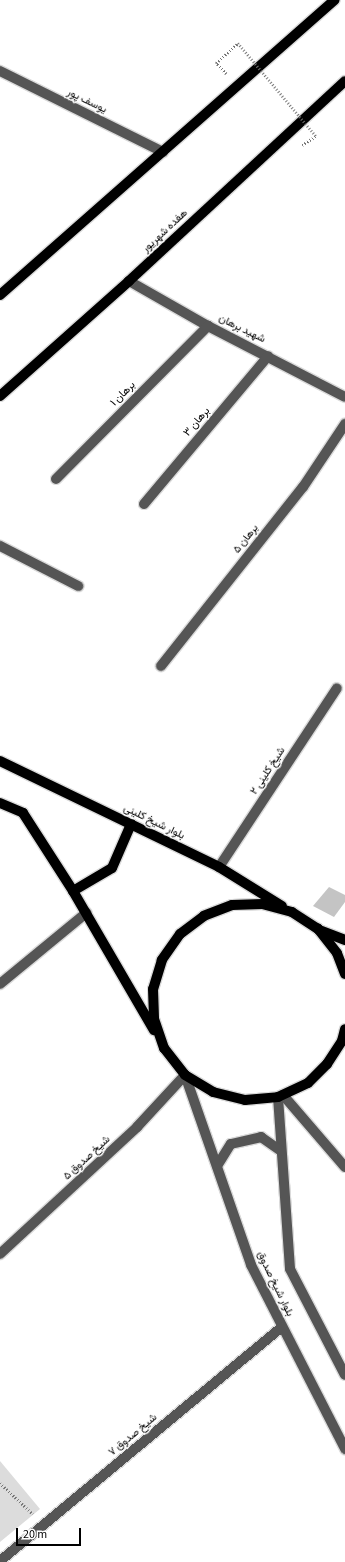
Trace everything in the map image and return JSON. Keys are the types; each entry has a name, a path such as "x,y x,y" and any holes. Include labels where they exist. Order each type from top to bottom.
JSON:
{"main road":[{"path":"0,295 335,0"},
{"name":"هفده شهریور","path":"0,396 129,281 345,81"},
{"name":"بلوار شیخ کلینی","path":"0,761 219,867 318,929"},
{"path":"0,803 23,813 73,891 164,1048 185,1075 213,1092 245,1100 281,1096 308,1082 328,1064 343,1042 345,1029"},
{"path":"73,891 112,868 131,824"},
{"path":"164,1048 154,1019 154,989 162,960 180,934 204,916 232,905 263,904 292,912"},
{"path":"318,929 345,940"},
{"path":"318,929 337,953 345,974"}],"street":[{"name":"یوسف پور","path":"0,71 163,152"},
{"name":"شهید برهان","path":"129,281 208,326 345,397"},
{"name":"برهان ۱","path":"56,479 208,326"},
{"name":"برهان ۳","path":"144,504 268,356"},
{"name":"برهان ۵","path":"161,666 303,486 345,424"},
{"path":"0,546 78,586"},
{"name":"شیخ کلینی ۲","path":"219,867 337,688"},
{"path":"0,984 86,913"},
{"name":"بلوار شیخ صدوق","path":"185,1075 251,1265 345,1449"},
{"name":"شیخ صدوق ۵","path":"0,1254 137,1127 185,1075"},
{"path":"281,1096 345,1167"},
{"name":"بلوار شیخ صدوق","path":"281,1096 281,1151 290,1269 345,1376"},
{"path":"217,1166 231,1144 261,1137 281,1151"},
{"name":"شیخ صدوق ۷","path":"0,1562 282,1326"}],"path":[{"path":"216,63 238,43 316,136 300,146"},
{"path":"0,1483 44,1525"}],"shaded area":[{"path":"0,1461 40,1509 0,1542"}],"building":[{"path":"329,887 345,895 345,902 334,917 313,906"}]}
